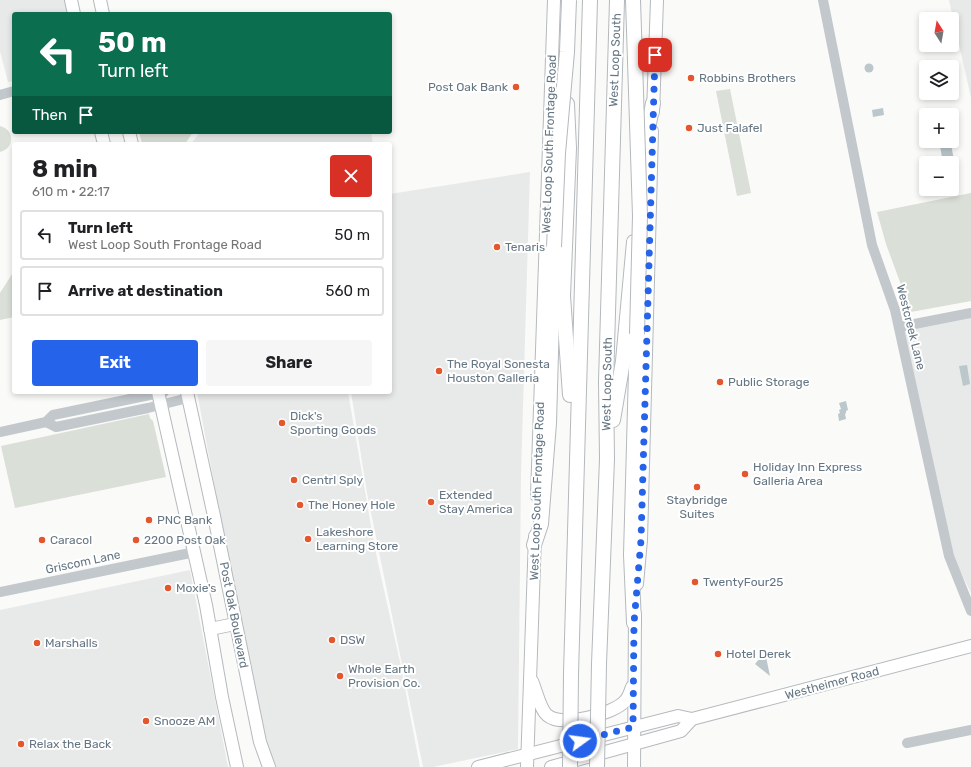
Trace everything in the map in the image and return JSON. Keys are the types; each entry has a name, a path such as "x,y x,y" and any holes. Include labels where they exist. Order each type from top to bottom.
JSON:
{"highway":[{"path":"563,0 569,148 563,296 576,473"},
{"path":"534,544 541,524 549,423 558,153 567,52 569,0"},
{"path":"570,767 576,473 590,0"},
{"name":"West Loop South","path":"598,767 599,664 607,460 606,382 617,0"},
{"path":"633,0 640,216 631,555 634,623"},
{"path":"607,460 623,361 640,176 653,103"},
{"path":"565,767 570,744"}],"main road":[{"path":"71,0 74,12"},
{"path":"100,0 103,12"},
{"name":"West Loop South Frontage Road","path":"527,767 554,0"},
{"path":"634,767 634,623 641,540 657,0"},
{"path":"161,395 195,552 222,697 237,767"},
{"name":"Post Oak Boulevard","path":"188,395 260,742 269,767"},
{"path":"210,629 236,624"},
{"name":"Westheimer Road","path":"478,767 678,716 692,719 971,646"},
{"path":"530,674 542,709 546,714 559,721 591,717 617,708 625,702 634,683"},
{"name":"Westheimer Road","path":"551,767 681,730 692,719"}],"street":[{"name":"Westcreek Lane","path":"823,0 872,245 890,294 899,327 949,556 971,611"},
{"path":"0,95 12,92"},
{"path":"899,327 971,313"},
{"path":"0,432 46,422 56,427 161,395 188,395"},
{"name":"Griscom Lane","path":"0,592 195,552"},
{"path":"907,743 971,730"}],"shaded area":[{"path":"0,0 66,0 69,12 12,12 12,81 8,82 0,51"},
{"path":"949,0 971,0 971,98 959,45 959,12 952,12"},
{"path":"867,64 871,64 873,68 871,72 867,72 865,70 865,66"},
{"path":"730,89 751,193 737,196 716,91"},
{"path":"883,108 884,115 873,117 872,110"},
{"path":"0,126 5,128 11,135 11,143 5,150 0,152"},
{"path":"140,134 192,134 186,142 142,142"},
{"path":"198,134 371,134 373,142 192,142"},
{"path":"940,148 952,148 953,156 942,156"},
{"path":"530,172 521,474 518,749 433,767 423,767 367,493 351,394 392,394 392,194"},
{"path":"971,193 971,301 911,312 886,244 877,212"},
{"path":"12,274 12,317 0,320 0,293"},
{"path":"971,315 971,593 950,550 904,328"},
{"path":"967,365 970,384 963,386 959,366"},
{"path":"197,394 348,394 375,549 400,662 420,767 276,767 264,740 254,698"},
{"path":"846,401 848,410 845,414 846,419 839,421 838,414 840,413 839,410 841,409 839,403"},
{"path":"149,414 153,421 166,477 15,508 1,446"},
{"path":"190,570 228,767 0,767 0,610"},
{"path":"765,652 770,676 755,664"}],"place":[{"name":"Robbins Brothers","path":"691,78"},
{"name":"Post Oak Bank","path":"516,87"},
{"name":"Just Falafel","path":"689,128"},
{"name":"Tenaris","path":"497,247"},
{"name":"The Royal Sonesta Houston Galleria","path":"439,371"},
{"name":"Public Storage","path":"720,382"},
{"name":"Dick's Sporting Goods","path":"282,423"},
{"name":"Holiday Inn Express Galleria Area","path":"745,474"},
{"name":"Centrl Sply","path":"294,480"},
{"name":"Staybridge Suites","path":"697,487"},
{"name":"Extended Stay America","path":"431,502"},
{"name":"The Honey Hole","path":"300,505"},
{"name":"PNC Bank","path":"149,520"},
{"name":"Lakeshore Learning Store","path":"308,539"},
{"name":"Caracol","path":"42,540"},
{"name":"2200 Post Oak","path":"136,540"},
{"name":"TwentyFour25","path":"695,582"},
{"name":"Moxie's","path":"168,588"},
{"name":"DSW","path":"332,640"},
{"name":"Marshalls","path":"37,643"},
{"name":"Hotel Derek","path":"718,654"},
{"name":"Whole Earth Provision Co.","path":"340,676"},
{"name":"Snooze AM","path":"146,721"},
{"name":"Relax the Back","path":"21,744"}],"route":[{"path":"580,741 633,727 634,623 641,540 655,55"}]}
